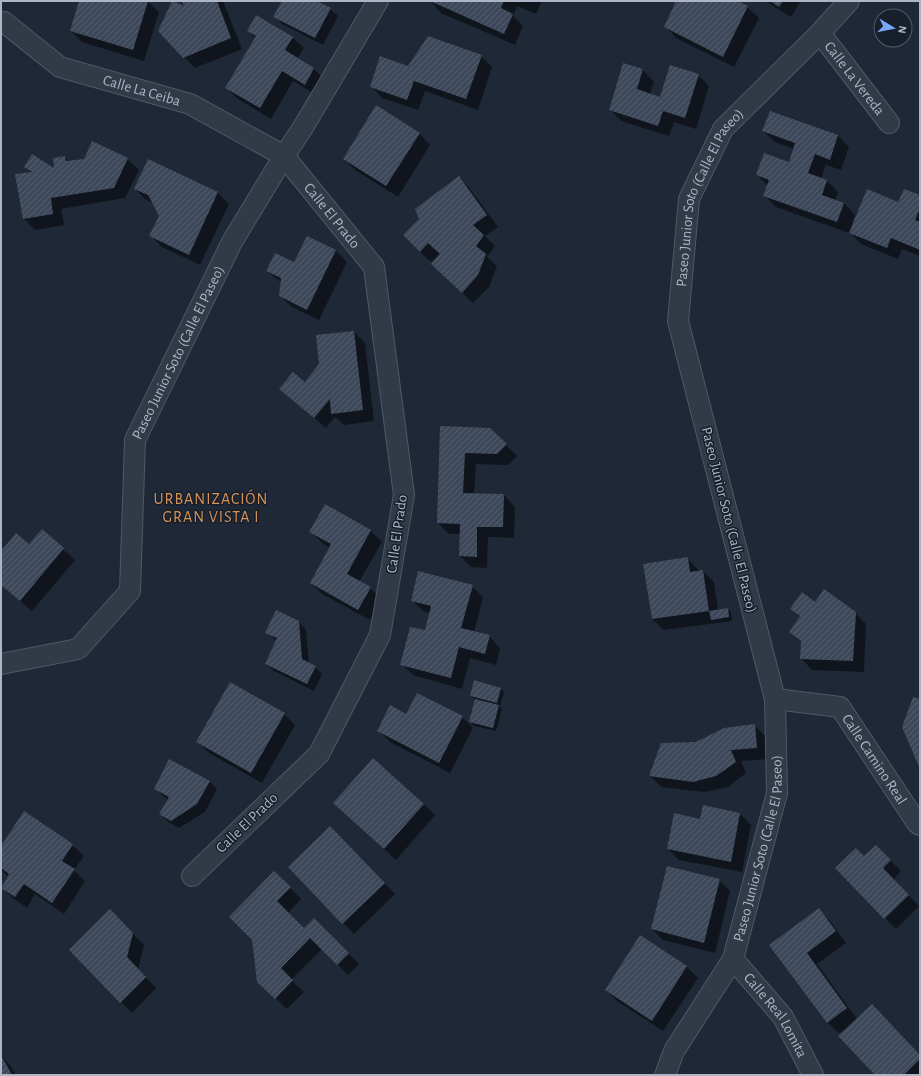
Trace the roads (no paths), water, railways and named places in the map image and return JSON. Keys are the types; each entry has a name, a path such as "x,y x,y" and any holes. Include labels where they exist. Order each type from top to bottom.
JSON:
{"street":[{"name":"Paseo Junior Soto (Calle El Paseo)","path":"1,664 78,649 130,591 135,440 232,242 302,129 378,1"},
{"name":"Paseo Junior Soto (Calle El Paseo)","path":"665,1075 674,1051 733,959 777,794 775,699 678,321 689,199 723,130 820,33 849,1"},
{"name":"Calle La Ceiba","path":"4,22 60,67 190,104 284,156"},
{"name":"Calle La Vereda","path":"820,33 889,122"},
{"name":"Calle El Prado","path":"192,876 319,754 380,635 404,495 374,267 284,156"},
{"name":"Calle Camino Real","path":"775,699 840,706 917,823 920,825"},
{"name":"Calle Real Lomita","path":"733,959 784,1017 813,1075"}],"district":[{"name":"URBANIZACIÓN GRAN VISTA I","path":"211,508"}]}
